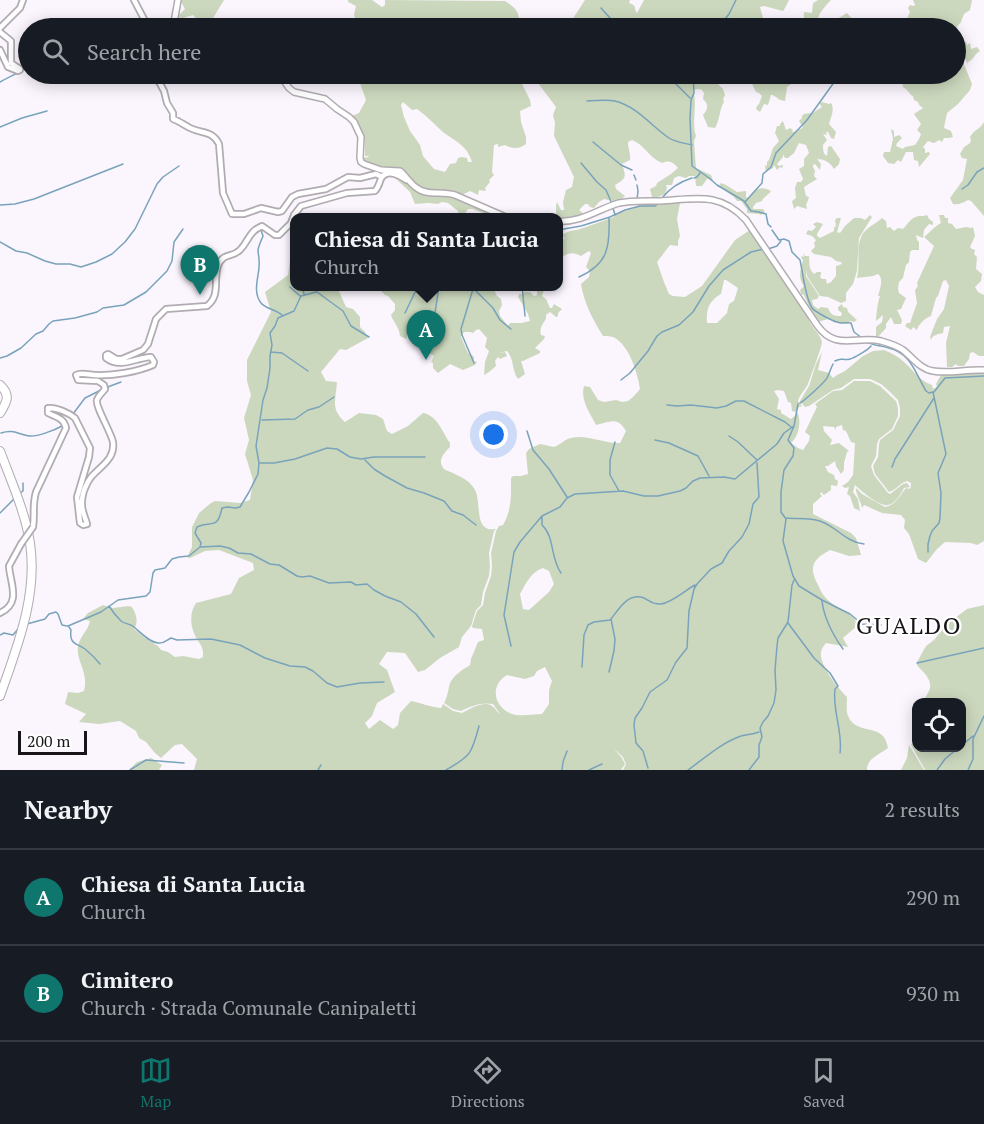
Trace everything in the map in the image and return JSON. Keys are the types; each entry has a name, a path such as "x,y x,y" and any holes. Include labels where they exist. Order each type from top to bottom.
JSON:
{"highway":[{"path":"0,385 8,397 2,410"},
{"path":"0,696 25,620 30,592 27,526 1,456"},
{"path":"0,683 22,620 30,560"}],"main road":[{"path":"175,18 178,0"},
{"path":"286,84 294,92 325,99 350,117 360,137 361,162 381,170 400,171 409,182 426,192 455,195 496,213"},
{"path":"563,222 580,219 624,202 694,198 718,200 733,207 746,220 824,333 831,338 839,341 863,339 894,345 930,370 984,370"}],"street":[{"path":"18,68 11,63 11,41 0,30 20,8 23,0"},
{"path":"134,0 143,18"},
{"path":"0,50 8,67 18,71"},
{"path":"160,84 173,119 208,133 219,144 223,193 232,214 244,214 261,208 282,211 292,197 326,189 348,177 360,178 376,174 382,177 396,174 409,182"},
{"path":"296,213 308,203 347,193 375,191 382,177"},
{"path":"0,613 8,608 12,600 14,588 9,566 21,544 27,526 34,522 33,503 66,428 61,418 48,413 48,408 72,416 90,448 77,497 80,523 85,525 87,523 82,500 85,489 96,472 107,462 113,450 108,428 96,404 105,388 98,381 78,380 76,375 82,373 113,375 153,365 151,357 119,364 109,361 106,355 122,359 143,350 148,344 156,319 166,309 210,304 216,290 216,271 225,256 237,253 252,232 262,226 275,235 279,235 290,224"}],"green space":[{"path":"180,0 224,0 213,18 196,18 193,15 180,18 179,15 185,9"},
{"path":"348,0 372,0 382,7 385,5 385,0 505,1 516,10 519,18 355,18 356,6"},
{"path":"585,0 630,0 629,3 634,6 637,13 644,0 789,0 783,11 760,7 763,18 574,17"},
{"path":"818,0 831,0 818,18 804,18 804,12 812,13 813,3"},
{"path":"913,0 972,0 970,10 962,18 907,18 910,12 908,8 910,5 915,5"},
{"path":"847,13 851,18 839,18"},
{"path":"966,41 967,45 970,43 971,49 977,47 980,51 968,64"},
{"path":"966,69 972,84 970,90 958,104 947,113 944,128 951,131 953,137 944,138 942,142 928,141 923,147 925,153 930,154 919,167 918,161 914,160 913,152 906,152 901,162 898,160 894,164 888,163 883,156 884,152 890,152 893,139 891,129 894,131 894,137 899,135 902,138 896,146 903,149 915,145 921,134 917,130 921,124 914,114 923,108 903,84 966,84"},
{"path":"360,84 522,84 531,106 520,111 526,144 516,148 494,145 492,172 494,175 485,188 486,191 479,190 478,195 470,191 464,194 426,191 381,168 365,163 363,158 369,156 365,156 365,142 352,116 359,113 366,100","holes":["403,102 412,110 417,109 460,144 472,162 462,157 458,158 456,163 450,164 445,172 434,169 423,156 420,145 410,131 401,105"]},
{"path":"539,84 718,84 725,95 715,128 708,127 703,115 707,107 703,99 704,93 702,90 693,90 696,168 711,175 713,180 707,179 702,186 696,186 695,176 686,178 679,176 674,178 672,185 666,185 665,194 652,197 650,189 678,168 671,162 662,163 657,160 640,144 632,140 628,142 630,160 622,164 624,177 615,185 616,189 625,196 618,201 604,199 594,208 585,204 579,210 584,214 563,219 563,213 556,213 557,202 561,210 564,210 566,190 572,187 574,177 554,136 553,115 556,107"},
{"path":"752,84 791,84 787,87 785,101 771,95 768,105 764,104 760,112 756,109 762,96 756,92"},
{"path":"819,103 832,105 829,124 836,132 834,139 828,132 826,132 827,135 823,134 827,140 823,145 824,151 827,156 828,147 831,146 840,159 839,164 834,169 827,161 817,159 821,164 820,170 815,164 813,167 814,176 817,179 804,187 806,196 809,197 806,204 807,209 797,206 794,209 792,201 796,198 795,188 797,182 803,179 799,169 804,166 804,159 809,153 806,145 799,143 794,153 788,158 785,158 783,154 777,164 783,165 782,168 777,170 774,165 766,172 765,166 773,148 779,141 775,133 777,126 780,126 783,121 786,130 790,128 792,132 798,131 803,127 799,121 802,116 811,114 822,107"},
{"path":"984,122 984,216 971,201 953,204 950,198 963,180 967,159 962,158 960,154 970,143 971,135"},
{"path":"385,176 401,177 417,189 446,194 488,213 468,209 466,213 458,213 448,203 442,202 415,204 410,192 394,177 382,179"},
{"path":"721,183 737,192 746,191 748,198 758,189 764,188 771,191 753,207 753,209 763,209 765,212 761,215 747,213 741,201 737,201 719,186"},
{"path":"680,203 677,219 680,236 678,246 670,245 657,262 669,294 673,296 685,297 702,286 735,240 750,230 807,312 809,321 822,342 808,384 798,401 802,406 796,412 792,411 791,403 788,402 784,391 774,391 779,399 777,409 781,410 781,413 791,419 798,413 799,429 791,443 798,448 803,450 809,441 810,436 805,432 817,407 815,404 833,391 842,390 854,381 870,381 880,386 896,401 898,416 892,429 879,439 876,456 871,466 874,475 888,493 890,494 903,484 907,483 910,487 904,488 893,503 885,505 871,498 855,485 853,492 858,499 860,511 854,508 847,494 849,487 842,486 853,475 855,443 851,442 842,425 836,427 836,430 834,427 823,426 824,431 832,440 830,445 839,443 849,451 841,474 835,461 825,466 838,481 837,486 831,485 831,490 824,495 821,492 822,496 813,504 813,514 851,533 856,538 861,555 849,556 830,550 816,560 813,573 824,596 852,616 858,625 843,638 848,647 826,643 821,651 821,657 830,676 847,697 847,714 852,722 876,732 886,740 888,748 869,762 867,770 623,770 626,764 623,757 614,749 625,764 621,770 194,770 197,759 182,744 175,745 161,758 139,738 136,731 120,721 99,724 79,722 86,714 65,704 68,692 84,691 85,678 78,647 89,625 90,621 83,619 88,613 103,605 113,608 132,607 136,618 134,629 145,638 175,657 199,659 203,657 203,649 194,633 191,621 196,603 231,594 239,578 254,570 253,563 219,550 205,551 190,558 187,557 192,547 192,527 199,513 215,501 240,503 250,500 253,480 245,454 249,440 244,418 251,395 247,381 247,360 271,312 265,292 288,275 290,261 290,291 339,291 346,307 353,309 360,317 360,327 368,338 346,350 340,349 321,372 326,381 337,382 335,404 340,417 345,422 359,413 376,415 383,419 387,431 392,434 408,426 423,413 428,414 439,425 450,443 450,447 442,458 442,466 473,486 481,522 489,529 496,529 489,553 489,576 481,605 476,610 471,626 462,637 459,647 425,670 418,672 405,653 387,652 379,664 387,670 395,692 377,703 372,716 365,723 369,729 380,720 393,729 398,725 400,713 411,701 441,708 443,704 453,711 462,713 485,704 473,706 461,711 444,703 450,683 458,673 470,665 478,642 484,640 482,629 472,626 477,611 483,605 491,576 491,553 496,531 499,526 503,525 508,514 511,478 528,474 526,453 540,444 554,447 577,437 620,443 626,431 623,426 616,422 596,425 584,401 584,386 590,387 598,400 604,402 628,401 640,389 635,368 624,346 613,337 603,336 587,305 581,284 589,277 590,271 586,267 591,253 589,251 581,256 570,253 563,256 563,239 565,238 563,235 614,217 615,214 639,205","holes":["724,280 738,288 727,313 717,323 707,323 709,306 721,294","543,568 549,571 554,584 549,592 529,610 523,609 520,594 529,578","545,667 552,681 549,690 549,704 542,714 512,714 501,706 496,696 498,685 507,675 525,679 534,676 537,671"]},
{"path":"870,215 872,217 859,238 857,271 853,284 846,293 846,301 841,303 820,296 807,276 806,270 806,276 819,296 812,300 813,305 818,309 828,308 833,315 841,316 842,313 838,307 842,304 857,320 847,324 828,319 818,322 800,290 804,286 800,276 803,253 809,256 812,272 814,274 821,272 820,277 826,279 827,284 836,276 836,266 842,264 831,257 814,254 811,251 815,247 816,240 806,234 808,230 812,231 816,227 813,224 817,222 823,224 817,234 820,238 834,231 837,218 841,218 837,232 840,233 854,218 865,220"},
{"path":"927,215 933,225 929,224 924,230 923,238 916,235 919,250 910,252 909,262 899,282 899,293 906,298 901,309 897,310 902,320 901,324 894,324 891,317 886,328 878,337 876,327 882,322 883,315 876,321 881,279 878,274 857,278 862,235 882,218 886,221 887,228 890,227 894,231 898,228 903,229 914,218"},
{"path":"939,215 948,218 948,223 956,229 973,227 975,236 970,247 975,250 974,254 977,257 976,269 982,274 981,281 975,287 984,295 984,356 970,353 964,366 956,364 947,367 946,343 950,326 944,327 943,333 934,336 931,340 930,337 944,309 949,286 946,280 943,281 931,316 922,322 917,330 913,327 911,330 905,326 910,323 917,303 915,290 917,283 934,246 924,237 941,223"},
{"path":"381,291 495,291 501,299 500,316 508,326 510,323 530,321 518,297 524,292 530,292 534,296 537,295 537,291 544,291 542,296 550,308 554,304 562,309 556,317 550,312 546,315 541,331 541,335 545,336 544,339 535,348 540,353 521,361 525,374 518,379 507,351 498,353 505,352 507,356 500,359 498,357 495,361 496,366 484,375 489,351 485,347 487,338 479,329 473,333 464,332 461,337 468,353 477,362 475,365 463,370 450,364 438,373 431,362 434,356 425,350 428,341 418,339 414,335 411,340 408,333 406,339 400,336 391,315 395,310 395,304"},
{"path":"884,350 900,359 932,385 933,389 937,387 936,384 942,373 961,374 976,371 984,373 984,541 977,545 945,542 926,563 918,559 909,534 904,528 905,520 901,515 882,513 864,505 862,508 856,490 856,488 885,507 895,502 906,488 911,487 911,483 907,481 889,492 875,474 873,466 878,457 880,440 893,430 900,416 898,400 881,384 870,379 854,379 809,406 805,407 800,401 809,386 822,352 818,370 829,373 833,378 863,356 873,351"},
{"path":"984,605 984,770 925,770 915,752 966,752 966,698 925,698 930,681 917,662 926,646 947,624 967,609"},
{"path":"909,745 924,770 901,770 907,758"},
{"path":"151,758 162,765 159,770 129,770 137,762"}],"waterway":[{"path":"726,18 736,0"},
{"path":"601,8 610,18"},
{"path":"0,82 18,73"},
{"path":"676,84 690,98"},
{"path":"692,165 690,118 694,84"},
{"path":"745,202 762,183 763,174 771,167 776,153 807,120 833,84"},
{"path":"587,101 612,100 623,104 637,112 669,138 692,145"},
{"path":"0,127 47,111"},
{"path":"593,142 621,165 632,170"},
{"path":"581,163 606,190 612,204"},
{"path":"0,205 34,199 123,164"},
{"path":"0,242 16,251 56,264 81,267 96,262 112,254 125,242 135,229 157,184 179,166"},
{"path":"692,166 717,185 744,201 751,211 766,214 771,227"},
{"path":"962,189 968,185 977,172 984,168"},
{"path":"694,178 700,173"},
{"path":"634,175 636,180"},
{"path":"662,198 675,186 692,178"},
{"path":"637,185 637,199"},
{"path":"563,229 581,226 640,206 658,204"},
{"path":"613,208 615,215"},
{"path":"579,277 589,272 602,260 608,246 609,218"},
{"path":"0,358 21,348 53,321 75,318 103,308 124,305 146,292 167,271 172,261 174,242 183,229"},
{"path":"261,230 263,236 258,250 258,298 263,305 282,315"},
{"path":"772,230 779,240 789,241 792,252 800,260 812,308 835,321 851,323 854,332 862,338"},
{"path":"768,249 777,246 781,241"},
{"path":"621,380 630,373 657,336 679,325 693,312 709,286 723,270 751,252 764,249"},
{"path":"294,291 300,296"},
{"path":"405,313 416,291"},
{"path":"435,313 438,291"},
{"path":"472,291 461,329 474,363"},
{"path":"476,291 493,308 500,320 511,329"},
{"path":"522,291 525,316"},
{"path":"200,547 201,543 195,533 197,527 216,522 222,508 240,507 258,474 256,446 270,368 272,345 270,333 278,318 294,311 301,296 316,292"},
{"path":"317,292 343,311 351,326 369,337"},
{"path":"865,341 903,355 912,365 926,391 933,392"},
{"path":"835,361 852,358 871,346"},
{"path":"271,352 282,353 308,371"},
{"path":"800,403 825,380 833,364"},
{"path":"934,392 945,378 984,376"},
{"path":"105,388 121,382"},
{"path":"73,414 85,398 101,390"},
{"path":"928,552 930,536 940,518 941,493 938,473 946,454 933,392"},
{"path":"262,420 295,419 334,397"},
{"path":"892,467 934,398"},
{"path":"667,405 717,408 736,401 744,401 791,427"},
{"path":"798,404 794,426 788,440 794,448 793,456 784,470 781,492 781,512 786,519 783,541 793,576 799,586 850,614 862,624 881,625"},
{"path":"1,433 12,432 32,436 62,426"},
{"path":"511,646 504,615 514,552 542,516 560,507 567,498 575,494 623,491 644,496 658,496 680,491 700,478 735,479 777,444 784,433 794,426"},
{"path":"527,431 533,450 549,469 567,497"},
{"path":"729,436 757,460"},
{"path":"655,440 669,443 698,456 709,476"},
{"path":"615,442 610,460 610,475 619,491"},
{"path":"260,463 295,459 327,448 337,449 350,457 361,459 425,457"},
{"path":"365,460 374,469 407,488 444,501 452,511 463,515 476,525"},
{"path":"648,768 643,751 636,743 635,718 650,692 667,680 676,662 687,648 689,611 694,589 711,569 722,563 749,524 753,504 759,497 757,463"},
{"path":"20,493 23,491 23,483"},
{"path":"0,513 15,498"},
{"path":"542,516 542,525 549,535 555,561 561,573"},
{"path":"787,518 822,522 851,540 864,544"},
{"path":"201,547 220,546 238,553 251,554 270,564 279,565 297,576 310,576 329,583 367,584 385,596 401,602 416,614 434,637"},
{"path":"68,626 101,612 118,600 146,596 150,592 155,570 165,568 172,559 189,556 200,547"},
{"path":"749,770 759,757 762,737 760,728 774,703 778,638 788,622 794,580"},
{"path":"582,667 584,635 588,625 610,620 624,603 633,598 644,598 661,604 674,599 695,585"},
{"path":"822,601 830,626 843,649"},
{"path":"109,606 121,621 133,626 145,637 155,642 162,643 171,638 177,640 211,639 240,645 265,658 290,666 305,667 327,683 337,687 384,682"},
{"path":"27,624 45,619 49,614 56,612 62,625 67,626"},
{"path":"609,672 615,639 611,619"},
{"path":"788,623 814,658 830,673 838,686 834,697 841,745 840,753"},
{"path":"69,627 72,641 100,664"},
{"path":"0,635 4,633 13,635 18,629"},
{"path":"917,663 984,648"},
{"path":"968,770 973,759 973,739 984,716"},
{"path":"446,770 466,757 479,726"},
{"path":"688,770 727,743 741,736 759,732"},
{"path":"966,742 973,736"},
{"path":"562,770 567,751"},
{"path":"937,770 953,752"},
{"path":"130,770 146,760 184,763"},
{"path":"589,770 602,764"},
{"path":"318,770 321,765"}],"place":[{"name":"Cimitero","path":"200,295"},
{"name":"Chiesa di Santa Lucia","path":"426,360"}],"district":[{"name":"GUALDO","path":"909,626"}]}
